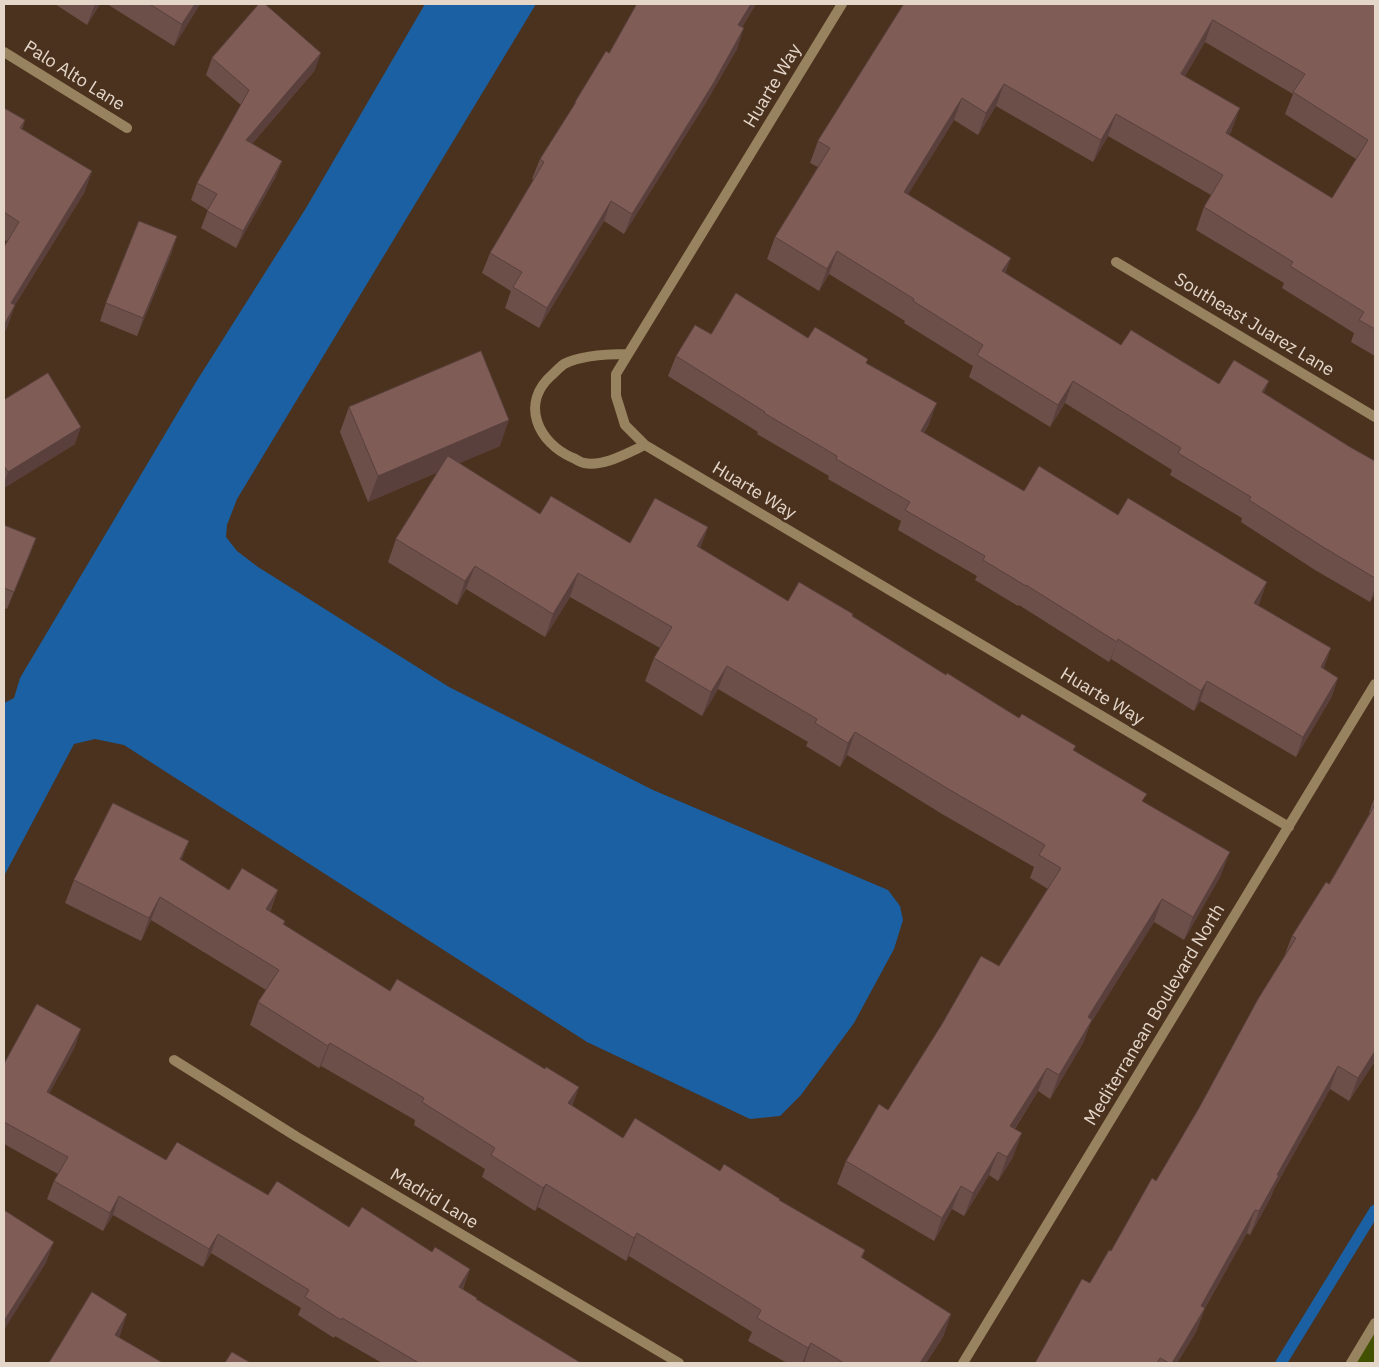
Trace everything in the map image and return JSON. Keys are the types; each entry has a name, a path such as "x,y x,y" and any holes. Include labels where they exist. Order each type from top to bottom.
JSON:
{"street":[{"name":"Huarte Way","path":"842,4 616,374 616,396 625,425 645,445 1289,827"},
{"name":"Palo Alto Lane","path":"4,52 127,128"},
{"name":"Southeast Juarez Lane","path":"1116,262 1375,417"},
{"path":"628,354 600,356 564,364 546,380 536,400 536,420 546,439 560,452 584,463 603,462 622,456 645,445"},
{"name":"Mediterranean Boulevard North","path":"963,1363 1375,684"},
{"name":"Madrid Lane","path":"174,1060 297,1138 679,1363"},
{"path":"1350,1363 1375,1323"}],"green space":[{"path":"1375,1331 1375,1363 1356,1363"}],"water":[{"path":"425,4 536,4 237,499 227,525 226,537 237,551 258,567 449,687 653,790 888,890 900,906 903,920 894,949 854,1023 801,1095 780,1116 750,1119 587,1042 124,745 95,739 74,744 4,876 4,703 14,698 20,678 196,382 306,208"}],"building":[{"path":"150,4 195,4 182,24"},
{"path":"259,4 265,4 321,53 246,140 282,161 243,231 207,211 217,194 197,183 249,90 212,58"},
{"path":"637,4 751,4 738,25 744,28 713,84 632,214 611,201 547,308 513,287 522,272 490,253 544,162 540,159 606,51 609,53"},
{"path":"904,4 1375,4 1375,329 1359,320 1364,312 1290,266 1293,262 1204,207 1223,175 1116,114 1101,140 1004,84 986,113 962,98 904,192 1011,258 1002,271 1121,345 1131,330 1219,384 1234,360 1269,381 1262,392 1375,461 1375,578 1249,500 1251,497 1178,453 1181,448 1073,381 1058,405 977,355 983,345 837,251 827,269 775,237 830,148 818,141","holes":["1213,20 1305,74 1293,92 1368,140 1332,198 1226,133 1240,108 1181,74"]},
{"path":"4,108 25,120 20,128 92,171 11,303 15,305 4,325 4,247 19,222 4,212"},
{"path":"139,221 177,236 143,318 106,303"},
{"path":"736,293 808,338 815,327 868,359 866,363 937,403 921,431 1024,491 1039,466 1118,515 1128,498 1267,582 1254,603 1331,648 1321,667 1338,678 1303,737 1207,681 1201,691 1118,639 1117,642 983,560 985,556 905,510 910,502 836,459 837,456 764,413 676,356 695,325 711,334"},
{"path":"481,351 509,420 378,476 349,407"},
{"path":"48,373 81,427 8,472 4,466 4,400"},
{"path":"448,456 540,514 551,496 630,543 655,498 708,527 697,546 788,601 799,582 853,614 852,616 946,675 947,673 1019,718 1022,714 1076,746 1073,750 1147,794 1142,801 1230,852 1193,917 1162,899 1088,1017 1092,1020 1059,1075 1047,1068 1010,1126 1022,1133 1007,1157 998,1152 973,1193 961,1186 942,1218 846,1161 879,1104 888,1110 942,1024 981,956 999,966 1061,868 1039,855 1045,845 855,732 848,743 815,723 817,719 727,666 711,692 654,658 672,627 578,573 553,614 475,566 465,581 396,539"},
{"path":"4,525 36,538 14,592 4,588"},
{"path":"113,803 189,841 180,859 229,890 242,868 278,890 266,909 285,921 283,924 390,991 397,979 545,1069 546,1067 579,1087 568,1103 623,1138 635,1118 720,1171 724,1164 779,1200 865,1250 861,1257 951,1314 920,1363 844,1363 811,1343 808,1348 757,1318 761,1310 637,1233 634,1238 546,1184 543,1188 491,1155 495,1148 422,1102 424,1098 330,1043 328,1046 258,1002 279,970 160,897 149,918 74,880"},
{"path":"1375,805 1375,1051 1358,1078 1338,1066 1259,1211 1255,1210 1201,1306 1205,1308 1172,1363 1160,1358 1157,1363 1035,1363 1082,1279 1090,1283 1109,1250 1111,1251 1152,1178 1156,1181 1199,1108 1258,999 1296,938 1292,936 1326,882 1329,884"},
{"path":"37,1004 81,1029 47,1092 166,1160 177,1142 268,1195 277,1181 349,1227 362,1207 432,1252 435,1247 470,1269 459,1287 581,1363 419,1363 342,1318 341,1320 305,1297 309,1290 218,1234 209,1249 119,1196 110,1213 54,1181 68,1157 4,1122 4,1064"},
{"path":"4,1210 54,1242 4,1321"},
{"path":"92,1292 127,1314 115,1335 163,1363 49,1363"},
{"path":"232,1352 251,1363 225,1363"}],"waterway":[{"path":"1281,1363 1375,1210"}]}
